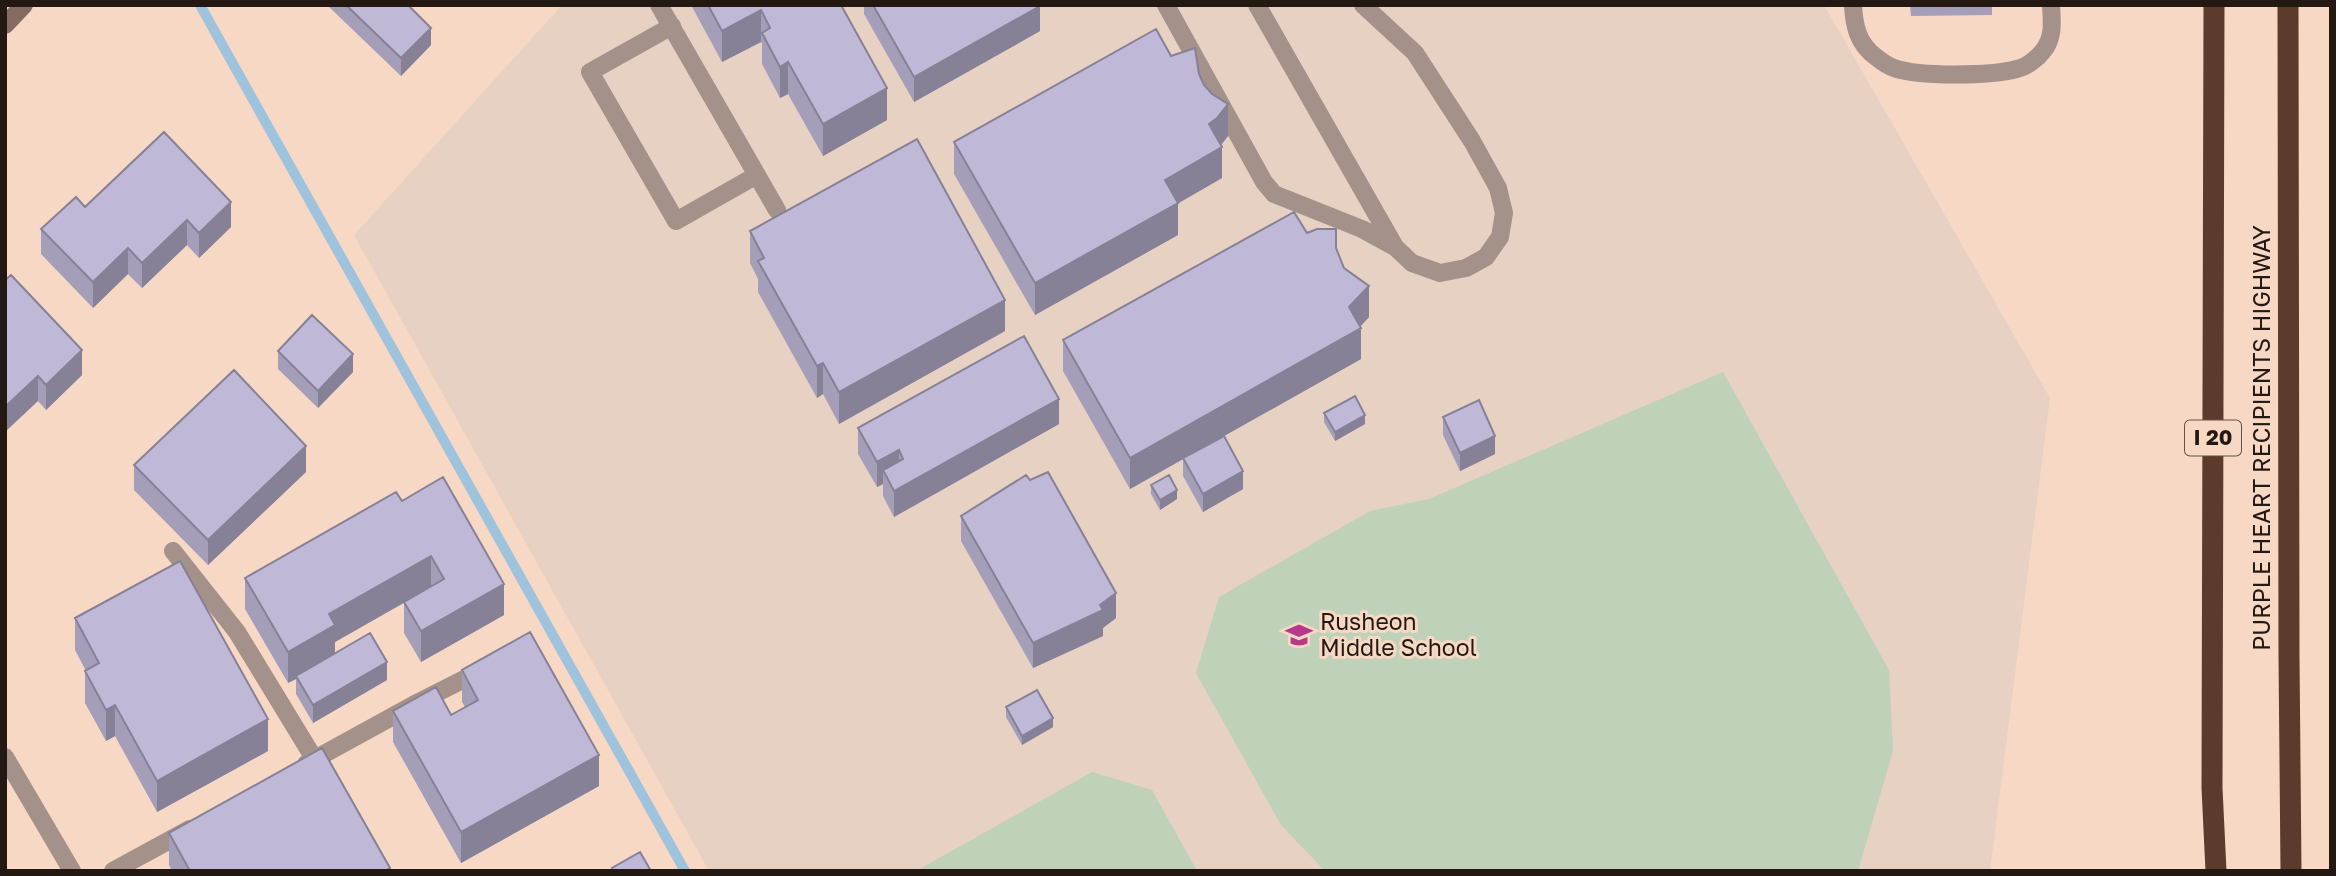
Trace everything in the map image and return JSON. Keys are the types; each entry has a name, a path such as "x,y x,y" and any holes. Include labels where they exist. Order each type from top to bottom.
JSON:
{"highway":[{"name":"I 20","path":"2214,5 2212,788 2216,871"},
{"name":"PURPLE HEART RECIPIENTS HIGHWAY","path":"2288,5 2291,871"}],"main road":[{"path":"5,26 24,5"}],"street":[{"path":"659,5 777,210"},
{"path":"1166,5 1274,194 1362,229 1395,247 1412,263 1440,273 1466,268 1486,257 1500,237 1504,213 1497,188 1472,141 1415,53 1363,5"},
{"path":"1257,5 1395,247"},
{"path":"1853,5 1854,27 1873,55 1894,68 1950,75 2018,69 2035,60 2045,50 2052,33 2051,5"},
{"path":"672,26 590,72 676,221 757,175"},
{"path":"173,551 237,632 315,760"},
{"path":"291,773 417,703 492,666"},
{"path":"5,757 72,871"},
{"path":"113,871 208,818"}],"shaded area":[{"name":"Rusheon Middle School","path":"562,5 1824,5 2050,398 1990,871 709,871 354,235"}],"green space":[{"path":"1723,372 1889,670 1893,751 1858,871 1325,871 1281,825 1196,673 1219,597 1370,511 1429,499"},
{"path":"1092,772 1152,790 1197,871 916,871"}],"building":[{"path":"346,5 408,5 431,28 401,58"},
{"path":"708,5 841,5 887,88 823,124 788,62 780,67 762,33 770,28 761,10 722,31"},
{"path":"873,5 1040,5 1040,6 914,77"},
{"path":"1156,29 1171,56 1195,48 1199,74 1204,85 1228,104 1209,124 1222,147 1165,180 1178,203 1035,283 954,142"},
{"path":"164,132 231,202 199,233 187,220 142,263 128,248 93,282 41,229 76,197 85,207"},
{"path":"917,139 1005,300 839,392 823,363 817,366 758,261 764,258 750,231"},
{"path":"1294,212 1307,233 1317,229 1336,229 1336,248 1344,268 1369,286 1349,307 1361,328 1130,458 1063,340"},
{"path":"11,275 82,350 46,385 38,376 5,407 5,280"},
{"path":"312,315 353,354 318,391 278,351"},
{"path":"1024,336 1059,399 894,491 883,470 903,459 899,450 877,462 858,428"},
{"path":"234,370 306,446 208,540 134,465"},
{"path":"1355,396 1365,415 1335,432 1324,413"},
{"path":"1479,400 1495,436 1460,453 1443,417"},
{"path":"1224,436 1243,471 1203,494 1183,458"},
{"path":"1048,472 1116,593 1100,605 1103,610 1033,643 961,516 1026,475 1030,480"},
{"path":"1169,475 1177,490 1160,500 1151,485"},
{"path":"443,477 504,584 421,631 404,602 444,579 431,556 329,614 335,625 288,652 245,578 396,492 402,501"},
{"path":"180,561 268,719 157,781 115,705 106,710 85,671 99,663 75,618"},
{"path":"530,632 599,755 461,832 393,711 436,687 451,715 478,700 462,670"},
{"path":"370,633 387,662 313,705 296,676"},
{"path":"1037,690 1053,718 1022,736 1006,707"},
{"path":"322,748 390,868 385,871 190,871 169,833"},
{"path":"640,852 651,871 613,871 612,868"}],"waterway":[{"path":"200,5 685,871"}],"place":[{"name":"Rusheon Middle School","path":"1299,635"}]}
